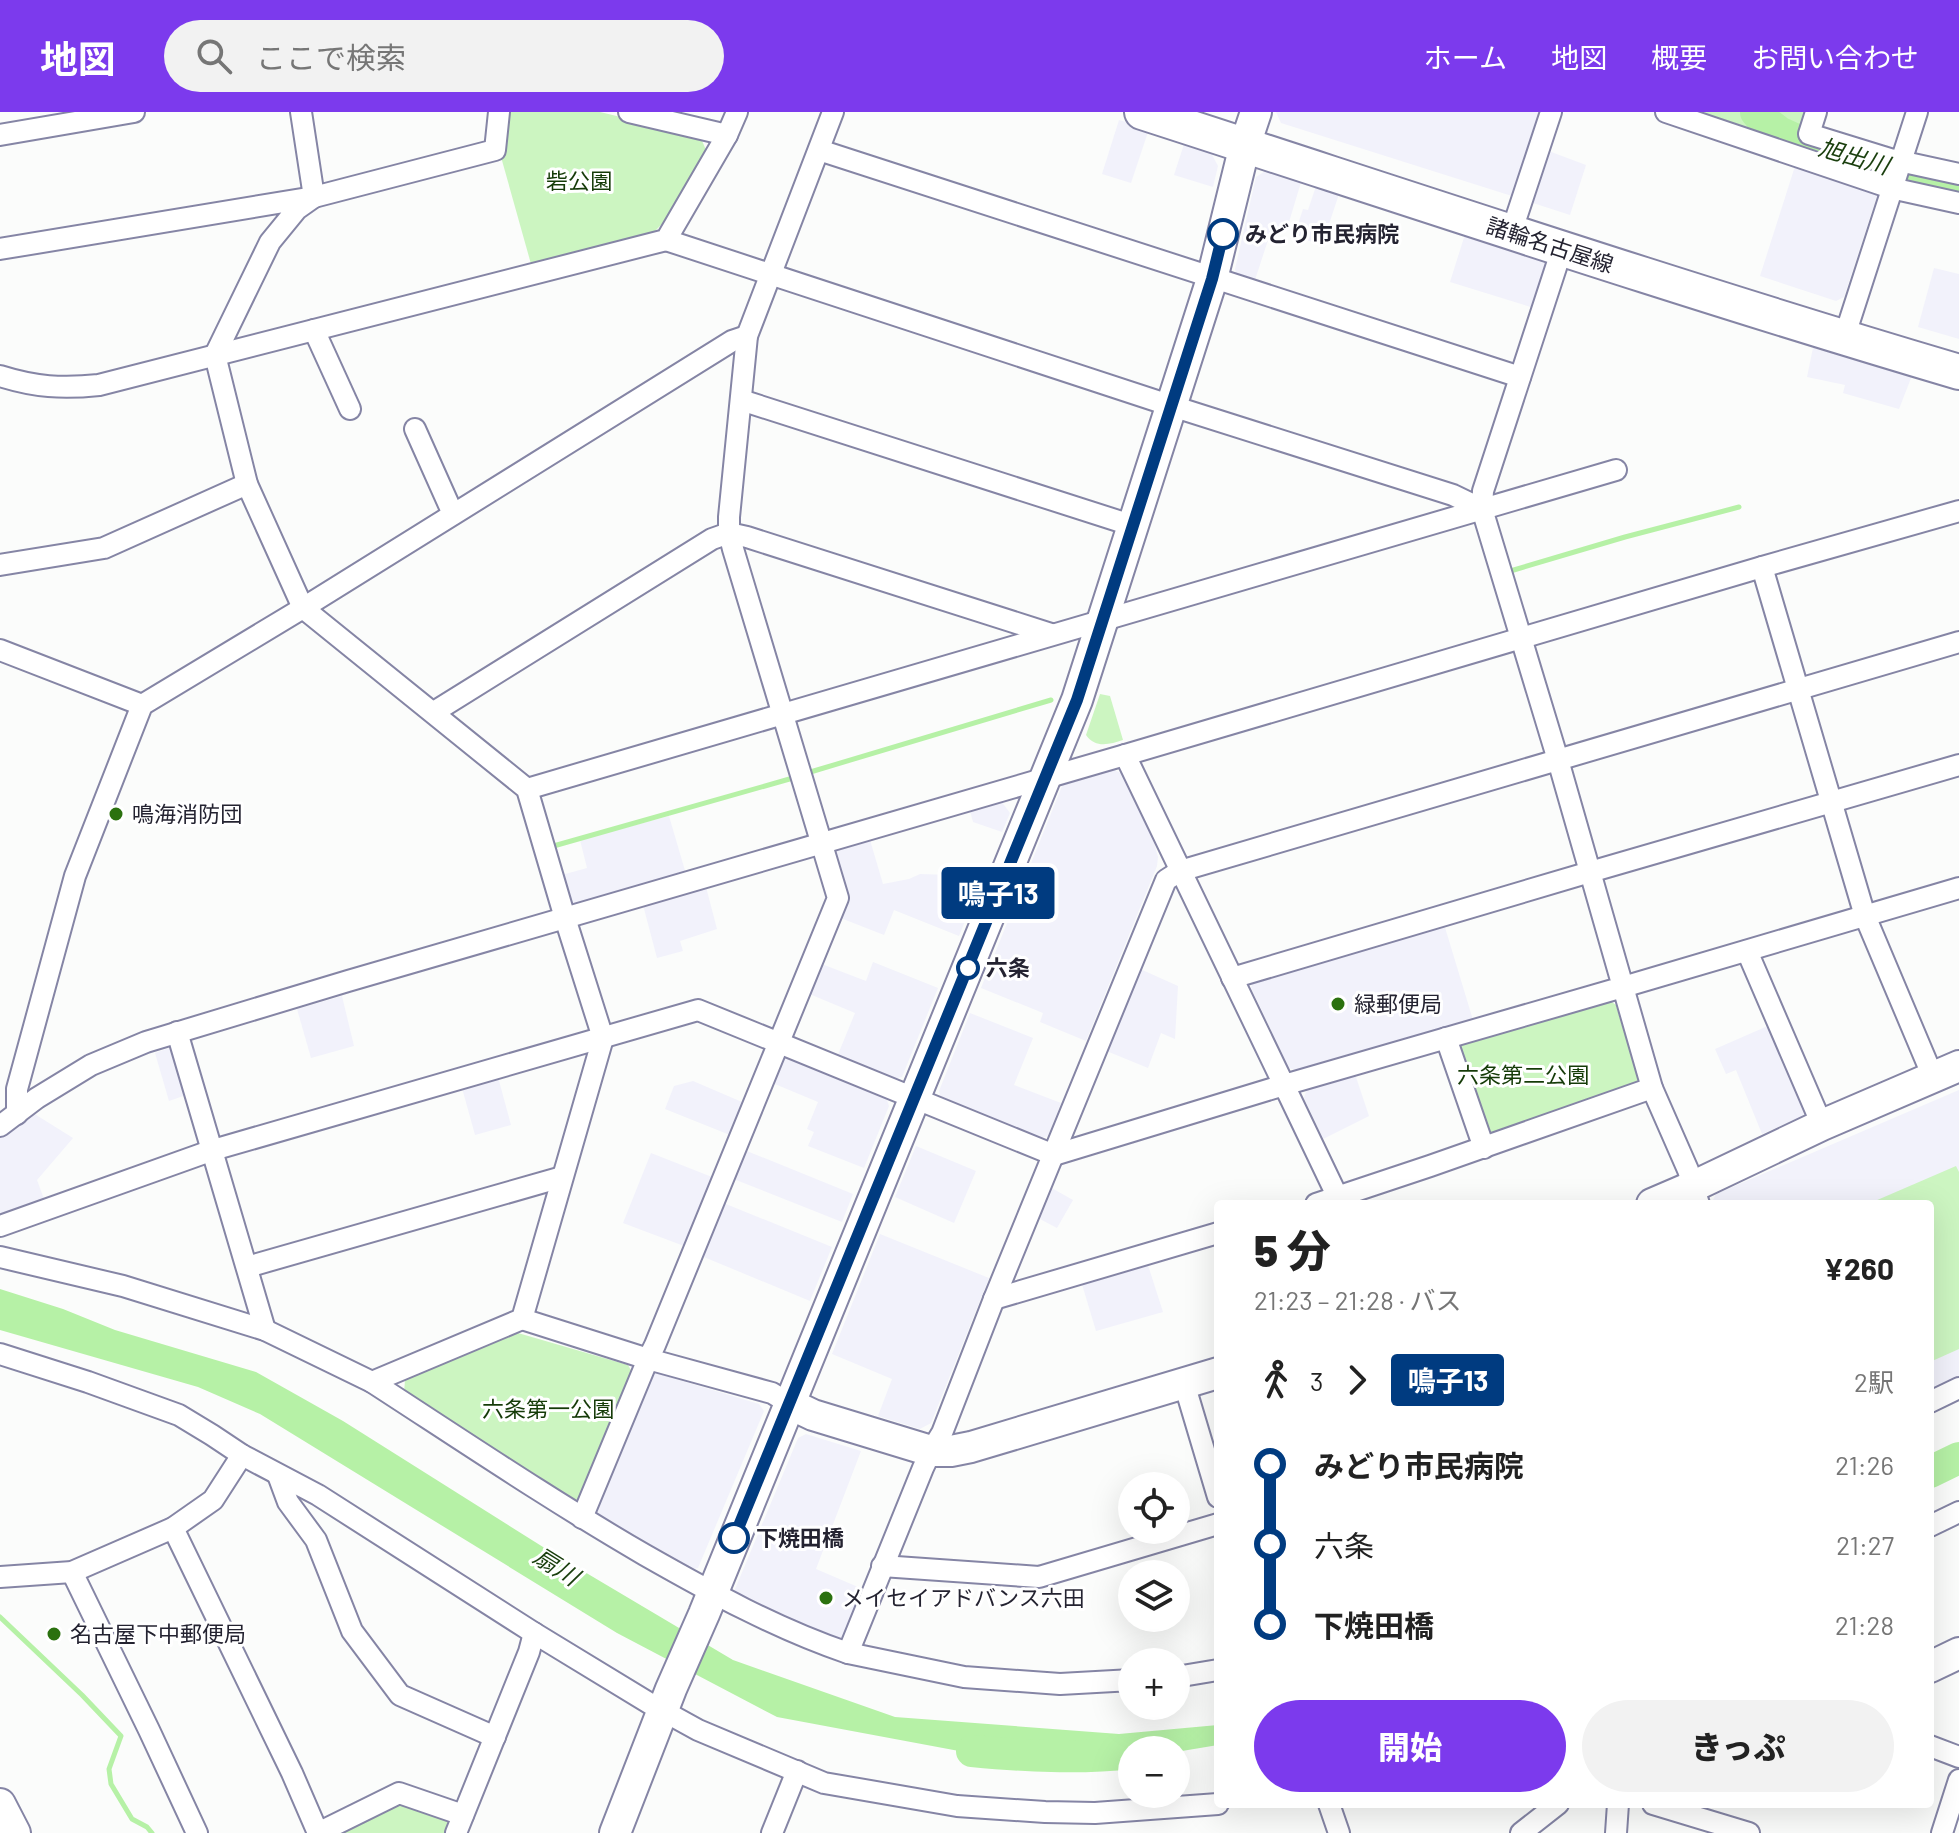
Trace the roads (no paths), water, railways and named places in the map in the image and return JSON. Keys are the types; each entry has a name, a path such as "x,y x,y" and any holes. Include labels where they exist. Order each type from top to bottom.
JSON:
{"main road":[{"name":"諸輪名古屋線","path":"1142,112 1250,128 1562,249 1846,331 1959,356"},
{"name":"諸輪名古屋線","path":"1202,112 1517,215 1959,372"}],"street":[{"path":"0,135 134,112"},
{"path":"301,112 314,197"},
{"path":"0,249 314,197 495,150 499,112"},
{"path":"629,112 727,135"},
{"path":"666,240 727,135 737,112"},
{"path":"582,1518 838,898 729,533 747,336 833,112"},
{"path":"1517,215 1551,112"},
{"path":"1666,112 1896,173 1959,174"},
{"path":"1816,112 1809,134 1959,203"},
{"path":"1846,331 1917,112"},
{"path":"615,1833 1077,700 1212,279 1250,128"},
{"path":"819,150 1520,377"},
{"path":"314,197 297,209 270,242 215,355 247,484 303,608 527,789 603,1038 522,1319"},
{"path":"0,376 52,388 99,385 666,240 1453,495 1482,509"},
{"path":"1562,249 1483,491 1482,509 1652,1088 1696,1195"},
{"path":"314,330 350,409"},
{"path":"17,1114 17,1089 75,876 142,705 732,341 747,336"},
{"path":"741,400 1134,526"},
{"path":"415,429 453,514"},
{"path":"527,789 1616,470"},
{"path":"0,565 104,548 247,484"},
{"path":"0,1126 37,1098 91,1065 177,1032 1959,511"},
{"path":"434,712 712,539 729,533 1051,634"},
{"path":"1672,1200 1696,1195 1822,1125 1946,1072 1865,916 1762,567"},
{"path":"848,1653 931,1451 942,1433 1166,880 1180,871 1959,642"},
{"path":"0,650 142,705"},
{"path":"1125,755 1340,1200"},
{"path":"1232,978 1959,765"},
{"path":"0,1226 213,1150 698,1010 1054,1155 1959,888"},
{"path":"1747,951 1822,1125"},
{"path":"177,1032 265,1330"},
{"path":"1446,1038 1484,1148"},
{"path":"1343,1200 1652,1088"},
{"path":"247,1267 562,1177"},
{"path":"994,1299 1214,1234"},
{"path":"0,1257 123,1286 265,1330 372,1382 708,1603 726,1601 848,1653 964,1677 1060,1684 1118,1681"},
{"path":"372,1382 522,1319 648,1359 772,1393 813,1415 931,1451 951,1451 1214,1374"},
{"path":"0,1354 179,1415 242,1455 318,1495 649,1703 667,1700"},
{"path":"1184,1383 1214,1484"},
{"path":"1934,1400 1959,1388"},
{"path":"0,1577 72,1572 173,1528 213,1500 242,1455"},
{"path":"278,1475 288,1502 316,1540 352,1631 400,1695 495,1737"},
{"path":"1934,1524 1959,1513"},
{"path":"882,1566 1039,1577 1214,1525"},
{"path":"173,1528 318,1833 399,1793 460,1824 534,1633"},
{"path":"72,1572 197,1833"},
{"path":"1934,1665 1959,1653"},
{"path":"1190,1675 1214,1671"},
{"path":"667,1700 698,1730 824,1783 957,1806 1058,1812 1095,1813 1214,1804"},
{"path":"1934,1748 1959,1757"},
{"path":"772,1833 797,1771"},
{"path":"1942,1833 1959,1780"},
{"path":"0,1804 15,1833"},
{"path":"1330,1808 1339,1833"},
{"path":"1521,1833 1553,1808"},
{"path":"1616,1833 1618,1808"},
{"path":"1666,1808 1749,1833"},
{"path":"1058,1812 1061,1833"}],"water":[{"name":"扇川","path":"0,1289 115,1330 256,1372 343,1421 551,1552 733,1660 895,1717 1119,1734 1214,1725 1214,1746 1190,1750 1190,1736 1118,1736 1118,1758 959,1751 777,1717 617,1633 260,1414 198,1387 0,1330"}],"waterway":[{"name":"旭出川","path":"1756,112 1779,132 1801,142 1884,169 1959,188"},
{"path":"1507,572 1739,507"},
{"path":"807,773 1051,700"},
{"path":"550,847 793,778"},
{"name":"扇川","path":"1934,1470 1959,1458"},
{"path":"0,1617 121,1736 109,1769 111,1784 132,1819 152,1833"},
{"name":"扇川","path":"972,1751 1052,1756 1118,1754"}],"place":[{"name":"みどり市民病院","path":"1223,234"},
{"name":"鳴海消防団","path":"116,814"},
{"name":"六条","path":"968,968"},
{"name":"緑郵便局","path":"1338,1004"},
{"name":"下焼田橋","path":"734,1538"},
{"name":"メイセイアドバンス六田","path":"826,1598"},
{"name":"名古屋下中郵便局","path":"54,1634"}],"park label":[{"name":"砦公園","path":"579,181"},
{"name":"六条第二公園","path":"1523,1075"},
{"name":"六条第一公園","path":"548,1409"}]}
